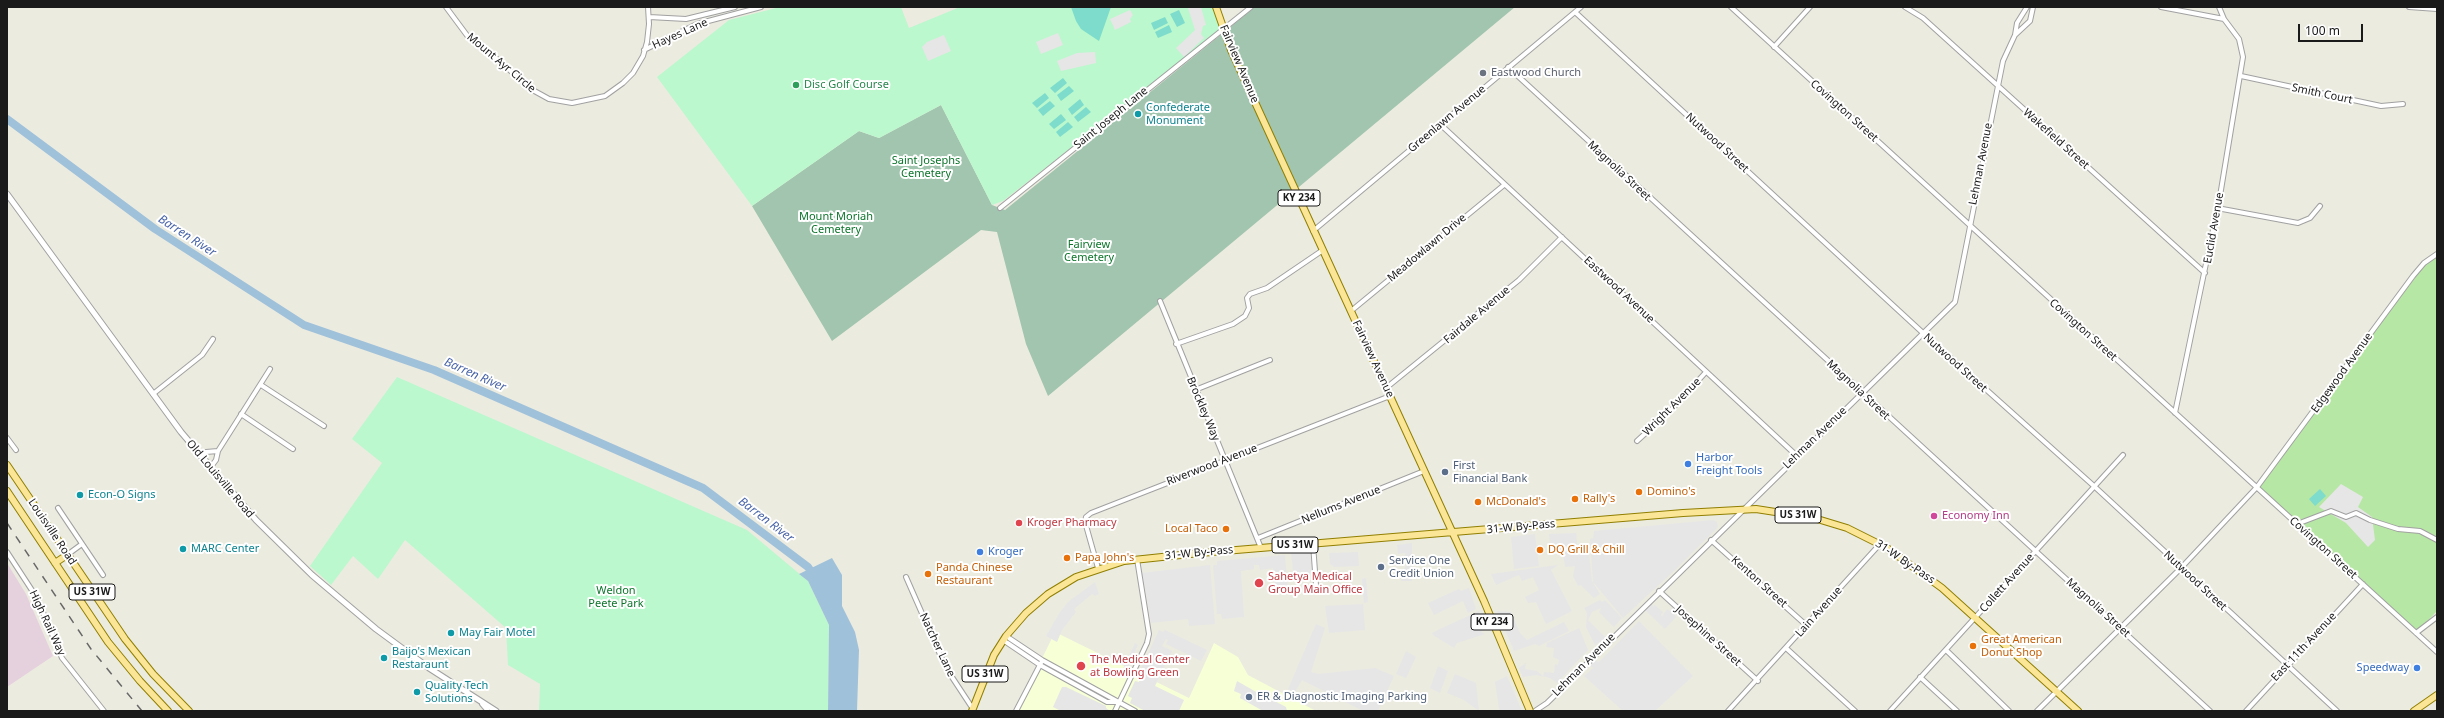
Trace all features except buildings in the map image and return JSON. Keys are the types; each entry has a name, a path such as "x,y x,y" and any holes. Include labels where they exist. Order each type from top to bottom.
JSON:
{"main road":[{"name":"Fairview Avenue","path":"1216,7 1223,29 1313,231 1424,471 1530,711"},
{"name":"Louisville Road","path":"7,465 134,651 189,711"},
{"name":"Louisville Road","path":"7,491 118,655 168,711"},
{"name":"31-W By-Pass","path":"972,710 987,668 1005,638 1026,613 1048,594 1076,577 1098,568 1137,559 1742,509 1780,511 1814,518 1847,528 1880,544 1915,566 2078,711"},
{"path":"55,563 67,555"},
{"path":"2414,711 2437,694"}],"street":[{"name":"Mount Ayr Circle","path":"446,7 459,26 475,43 500,62 529,88 554,100 579,103 609,94 632,74 644,50 649,17 648,7"},
{"name":"Hayes Lane","path":"649,17 686,19 735,7"},
{"name":"Hayes Lane","path":"644,50 697,24 761,7"},
{"name":"Saint Joseph Lane","path":"1000,208 1251,7"},
{"name":"Greenlawn Avenue","path":"1313,231 1581,7"},
{"name":"Covington Street","path":"1730,7 2437,652"},
{"path":"1774,47 1810,7"},
{"name":"Wakefield Street","path":"1905,7 1923,18 2205,273"},
{"path":"2015,35 2017,22 2027,7"},
{"path":"2015,35 2030,21 2034,7"},
{"path":"2161,7 2224,19"},
{"path":"2219,7 2224,19"},
{"path":"2409,7 2437,10"},
{"name":"Nutwood Street","path":"1575,12 1923,334 2095,487 2337,711"},
{"name":"Euclid Avenue","path":"2175,413 2218,208 2241,76 2243,57 2240,42 2224,19"},
{"name":"Lehman Avenue","path":"1535,711 1547,703 1742,509 1955,302 1998,86 2005,55 2015,35"},
{"name":"Magnolia Street","path":"1508,67 1862,394 2210,711"},
{"name":"Smith Court","path":"2241,76 2381,106 2403,104"},
{"name":"Eastwood Avenue","path":"1441,125 1797,456"},
{"name":"Meadowlawn Drive","path":"1350,311 1504,185"},
{"name":"Old Louisville Road","path":"7,194 153,394 210,469 272,538 338,598 394,643 478,700 488,711"},
{"path":"2218,208 2298,223 2310,218 2320,206"},
{"name":"Fairdale Avenue","path":"1386,388 1519,280 1562,238"},
{"path":"1176,344 1233,324 1245,316 1249,308 1247,298 1250,294 1267,288 1323,250"},
{"name":"Edgewood Avenue","path":"2036,711 2181,568 2257,487 2413,276 2428,260 2437,254"},
{"name":"Brockley Way","path":"1160,301 1176,344 1261,548"},
{"path":"153,394 202,355 213,339"},
{"path":"1196,390 1270,360"},
{"path":"210,469 216,460 218,451 270,369"},
{"name":"Wright Avenue","path":"1637,441 1672,409 1706,372"},
{"path":"261,384 324,426"},
{"name":"Riverwood Avenue","path":"1098,568 1085,524 1088,514 1390,396"},
{"path":"241,414 293,449"},
{"path":"7,438 16,450"},
{"path":"200,456 212,451 218,451"},
{"name":"Collett Avenue","path":"1890,711 2123,455"},
{"name":"Nellums Avenue","path":"1258,538 1424,471"},
{"path":"58,508 103,575"},
{"path":"2297,524 2331,511 2346,517 2356,513 2370,520 2398,529 2420,531 2437,540"},
{"name":"Kenton Street","path":"1711,540 1806,625"},
{"path":"67,555 82,544"},
{"path":"1313,544 1316,585"},
{"name":"Lain Avenue","path":"1728,711 1758,680 1880,544"},
{"name":"High Rail Way","path":"7,552 37,598 62,658 104,711"},
{"path":"1115,711 1147,643 1148,634 1137,559"},
{"name":"Natcher Lane","path":"906,577 946,668 972,710"},
{"name":"East 11th Avenue","path":"2246,711 2362,584"},
{"name":"Josephine Street","path":"1659,591 1758,680"},
{"path":"2416,633 2437,616"},
{"path":"1005,638 1040,665 1107,702 1119,702"},
{"path":"1005,638 1135,711"},
{"path":"1786,648 1855,711"},
{"path":"1946,650 2009,711"},
{"path":"1016,711 1042,660"},
{"path":"1920,677 1957,711"},
{"path":"478,700 496,711"}],"shaded area":[{"path":"1071,7 1111,7 1099,41 1081,29 1076,21"},
{"path":"1201,7 1206,25 1203,26 1201,34 1204,38 1184,57 1176,48 1195,30 1188,8"},
{"path":"1130,10 1133,15 1130,19 1131,22 1115,30 1110,19"},
{"path":"1179,10 1185,23 1177,27 1170,14"},
{"path":"1165,17 1168,23 1154,30 1151,23"},
{"path":"1169,25 1172,32 1158,38 1155,32"},
{"path":"1058,33 1063,45 1041,54 1036,42"},
{"path":"944,35 951,51 928,61 922,47 927,42"},
{"path":"1095,52 1096,63 1061,71 1057,61 1077,53"},
{"path":"1063,78 1067,83 1055,93 1050,88"},
{"path":"1069,86 1074,91 1061,101 1057,95"},
{"path":"1045,93 1049,98 1037,108 1032,103"},
{"path":"1080,99 1084,105 1072,115 1068,109"},
{"path":"1050,101 1055,106 1043,116 1038,110"},
{"path":"1086,107 1091,112 1078,122 1074,117"},
{"path":"1061,114 1066,120 1054,129 1049,124"},
{"path":"1068,122 1073,127 1060,137 1056,132"},
{"path":"2341,484 2363,497 2358,507 2372,517 2375,540 2368,547 2346,523 2319,507"},
{"path":"2320,489 2326,496 2315,506 2309,499"},
{"path":"1713,520 1717,522 1718,527 1675,570 1623,618 1593,582 1590,539 1593,538 1594,531"},
{"path":"1576,533 1578,554 1589,553 1592,581 1600,594 1594,598 1581,585 1578,586 1573,576 1575,566 1565,567 1563,553 1551,554 1549,534"},
{"path":"1535,534 1539,566 1514,569 1511,537"},
{"path":"1412,543 1412,581 1401,581 1400,570 1404,569 1406,565 1405,553 1398,554 1397,545"},
{"path":"1310,551 1312,573 1303,575 1293,571 1291,553"},
{"path":"1358,552 1359,566 1334,567 1330,564 1329,553"},
{"path":"1285,555 1288,592 1276,593 1273,568 1260,570 1259,565 1254,565 1254,569 1241,571 1244,617 1222,619 1221,614 1217,614 1213,565 1217,565 1217,561"},
{"path":"832,558 842,575 842,606 855,632 859,650 857,711 828,711 829,625 808,581 799,574"},
{"path":"7,563 26,594 53,656 7,687"},
{"path":"1210,565 1215,624 1189,626 1188,619 1151,623 1142,573"},
{"path":"1558,565 1551,570 1572,611 1546,624 1536,602 1528,603 1525,597 1539,590 1533,577 1522,581 1519,575 1496,585 1491,574"},
{"path":"1366,578 1368,602 1364,603 1362,579"},
{"path":"1095,582 1099,594 1095,596 1092,594 1074,609 1076,612 1062,630 1057,642 1046,636 1060,612 1068,602"},
{"path":"1469,588 1476,609 1468,613 1463,601 1434,615 1428,603 1459,589 1461,591"},
{"path":"1600,600 1602,602 1605,600 1622,618 1614,627 1599,612 1601,608 1592,612 1588,620 1606,638 1595,645 1586,627 1587,613 1584,608"},
{"path":"1652,603 1653,607 1655,605 1663,612 1661,615 1663,618 1662,616 1667,609 1670,611 1673,607 1677,611 1674,614 1676,617 1665,629 1645,610"},
{"path":"1363,604 1365,630 1329,633 1325,606"},
{"path":"1479,611 1486,628 1481,632 1485,634 1457,643 1454,648 1432,633 1442,628"},
{"path":"1497,611 1511,612 1520,633 1527,640 1564,622 1569,631 1539,646 1535,644 1514,651"},
{"path":"1639,621 1693,676 1655,711 1623,711 1584,676 1593,668 1590,665 1595,659 1598,662 1601,660"},
{"path":"1316,624 1325,628 1311,672 1318,674 1375,668 1394,676 1378,711 1363,711 1302,680 1295,692 1288,689"},
{"path":"1579,628 1588,650 1557,683 1550,678 1537,675 1523,677 1519,668 1526,663 1525,669 1537,671 1543,676 1544,672 1554,673 1555,664 1558,665 1559,660 1553,657 1554,648 1546,647 1547,643"},
{"path":"1159,630 1163,632 1165,630 1207,650 1201,661 1166,644 1168,640 1166,639 1162,646 1172,651 1155,686 1184,700 1179,711 1145,711 1130,703 1132,698 1128,696 1135,681 1139,682 1141,677 1138,675"},
{"name":"The Medical Center at Bowling Green","path":"1055,632 1189,698 1214,643 1238,657 1248,675 1316,711 1016,711"},
{"path":"1135,643 1138,645 1125,673 1122,671"},
{"path":"1406,651 1416,657 1406,678 1396,674"},
{"path":"1438,666 1448,671 1440,693 1430,688"},
{"path":"1455,674 1476,683 1479,711 1464,700 1447,693"},
{"path":"1507,676 1521,709 1520,711 1500,711 1495,682"},
{"name":"ER & Diagnostic Imaging Parking","path":"1237,681 1258,693 1256,696 1268,701 1269,698 1286,707 1287,711 1263,711 1240,698 1241,694 1234,691"},
{"path":"1062,687 1066,687 1106,706 1106,708 1110,711 1061,711 1053,707"}],"green space":[{"path":"780,7 901,7 909,28 960,7 1217,7 1223,29 1003,201 992,205 941,105 879,138 859,131 752,206 657,77 729,20"},
{"name":"Fairview Cemetery","path":"1255,7 1515,7 1048,396 1026,344 997,232 981,230 832,341 752,206 859,131 879,138 941,105 992,205 1005,210"},
{"path":"2437,256 2437,611 2416,633 2257,487 2430,258"},
{"name":"Weldon Peete Park","path":"397,377 747,530 808,581 829,625 828,711 539,711 540,684 508,665 506,628 405,540 378,579 353,556 331,585 310,566 382,463 352,439"}],"waterway":[{"name":"Barren River","path":"7,119 155,229 304,325 434,370 703,488 808,567 815,577"}],"railway":[{"path":"7,523 91,649 142,711"}],"place":[{"name":"Eastwood Church","path":"1483,73"},
{"name":"Disc Golf Course","path":"796,85"},
{"name":"Confederate Monument","path":"1138,114"},
{"name":"Harbor Freight Tools","path":"1688,464"},
{"name":"First Financial Bank","path":"1445,472"},
{"name":"Domino's","path":"1639,492"},
{"name":"Econ-O Signs","path":"80,495"},
{"name":"Rally's","path":"1575,499"},
{"name":"McDonald's","path":"1478,502"},
{"name":"Economy Inn","path":"1934,516"},
{"name":"Kroger Pharmacy","path":"1019,523"},
{"name":"Local Taco","path":"1226,529"},
{"name":"MARC Center","path":"183,549"},
{"name":"DQ Grill & Chill","path":"1540,550"},
{"name":"Kroger","path":"980,552"},
{"name":"Papa John's","path":"1067,558"},
{"name":"Service One Credit Union","path":"1381,567"},
{"name":"Panda Chinese Restaurant","path":"928,574"},
{"name":"Sahetya Medical Group Main Office","path":"1259,583"},
{"name":"May Fair Motel","path":"451,633"},
{"name":"Great American Donut Shop","path":"1973,646"},
{"name":"Baijo's Mexican Restaraunt","path":"384,658"},
{"name":"The Medical Center at Bowling Green","path":"1081,666"},
{"name":"Speedway","path":"2417,668"},
{"name":"Quality Tech Solutions","path":"417,692"},
{"name":"ER & Diagnostic Imaging Parking","path":"1249,697"}],"park label":[{"name":"Saint Josephs Cemetery","path":"926,167"},
{"name":"Mount Moriah Cemetery","path":"836,223"}]}
